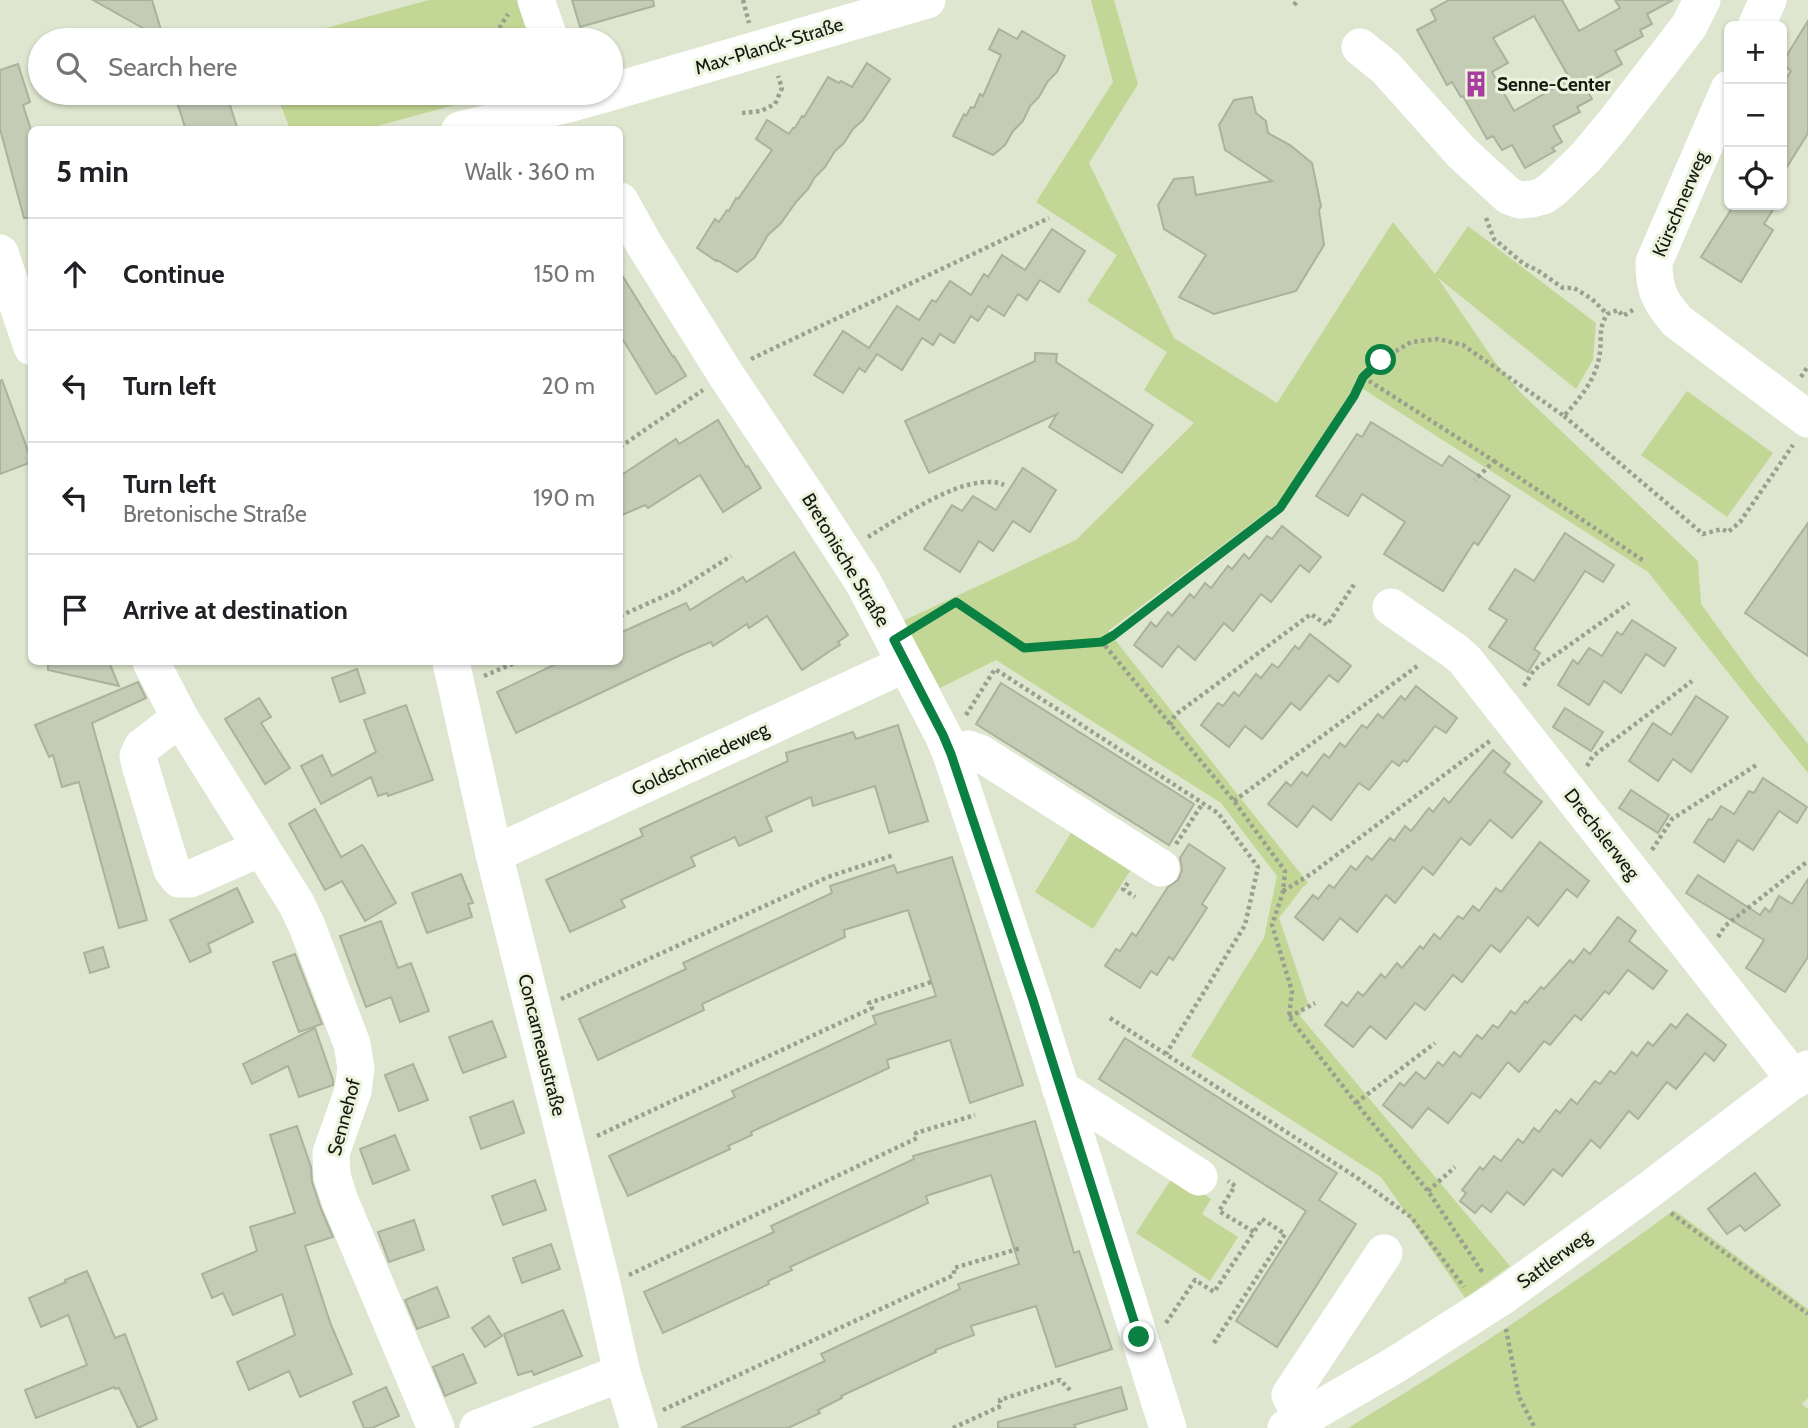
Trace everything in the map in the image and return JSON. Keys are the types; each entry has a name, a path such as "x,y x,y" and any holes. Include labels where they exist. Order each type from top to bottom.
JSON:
{"street":[{"name":"Max-Planck-Straße","path":"623,88 927,0"},
{"path":"1360,47 1386,68 1461,152 1508,196 1520,200 1532,199 1553,189 1586,158 1689,26 1702,0"},
{"path":"1758,21 1768,0"},
{"path":"523,5 541,28"},
{"name":"Kürschnerweg","path":"1657,294 1654,262 1724,101"},
{"name":"Max-Planck-Straße","path":"481,126 575,108"},
{"name":"Bretonische Straße","path":"623,206 726,375 863,582 947,744 1168,1428"},
{"path":"0,253 28,335"},
{"path":"1657,294 1677,321 1802,430"},
{"name":"Drechslerweg","path":"1391,607 1465,660 1699,958 1801,1074"},
{"name":"Goldschmiedeweg","path":"494,854 900,652"},
{"name":"Sennehof","path":"153,665 180,718 296,903 352,1044 356,1068 353,1091 331,1153 332,1176 340,1201 436,1428"},
{"name":"Concarneaustraße","path":"452,665 494,854 622,1373 638,1425"},
{"path":"180,718 142,747 138,756 172,870 178,878 190,879 261,848"},
{"path":"947,744 980,753 1161,868"},
{"name":"Sattlerweg","path":"1294,1424 1395,1365 1491,1304 1644,1194 1801,1074"},
{"path":"1060,1088 1199,1177"},
{"path":"1294,1424 1290,1395 1384,1253"},
{"path":"478,1428 622,1373"}],"path":[{"path":"503,28 523,5"},
{"path":"742,113 761,111 775,104 782,88 769,46"},
{"path":"623,445 742,362 1049,218"},
{"path":"1513,256 1563,288 1574,288 1592,299 1607,314"},
{"path":"1564,416 1584,393 1595,370 1602,322 1607,314 1618,310 1623,316 1657,294"},
{"path":"900,652 956,602 1024,648 1102,642 1114,635 1280,508 1354,396 1363,377 1381,360 1411,341 1438,339 1463,345 1564,416 1703,534 1721,529 1728,532 1740,522 1802,430"},
{"path":"1363,377 1644,561"},
{"path":"1475,480 1494,461"},
{"path":"844,552 925,502 953,490 995,481 1004,485"},
{"path":"623,615 678,590 731,556"},
{"path":"1170,724 1175,715 1311,614 1327,625 1356,583"},
{"path":"1283,892 1311,874 1509,716 1513,703 1534,670 1629,603"},
{"path":"1102,642 1234,802 1285,871 1283,892 1272,925 1292,991 1289,1017 1428,1191 1491,1304 1519,1397 1535,1428"},
{"path":"1234,802 1446,644"},
{"path":"947,744 995,669 1218,813 1258,867 1245,925 1166,1054"},
{"path":"1568,791 1593,756 1692,681"},
{"path":"1632,873 1641,866 1672,819 1758,764"},
{"path":"534,1011 828,877 894,855"},
{"path":"1699,958 1709,950 1725,926 1808,861"},
{"path":"1123,889 1135,897"},
{"path":"568,1150 872,1008 869,1003 934,981"},
{"path":"1289,1017 1315,1003"},
{"path":"1110,1018 1356,1177 1411,1217 1491,1304"},
{"path":"1356,1103 1435,1043"},
{"path":"603,1288 917,1138 916,1133 975,1115"},
{"path":"1428,1191 1455,1167"},
{"path":"1644,1194 1808,1314"},
{"path":"1214,1343 1285,1234 1262,1219 1254,1232"},
{"path":"638,1425 954,1275 954,1268 1021,1248"},
{"path":"953,1428 1001,1406 1000,1400 1060,1380 1070,1390"}],"green space":[{"path":"429,0 517,0 525,28 326,28"},
{"path":"1091,0 1114,0 1138,84 1089,163 1174,338 1277,403 1393,222 1435,274 1468,226 1596,323 1593,360 1576,389 1437,277 1495,362 1521,393 1698,561 1701,604 1754,677 1808,744 1808,773 1648,572 1357,385 1284,499 1108,631 1308,883 1279,918 1308,1003 1300,1016 1510,1266 1465,1298 1381,1177 1191,1056 1264,938 1277,876 1221,803 996,660 940,688 903,621 1076,540 1194,423 1144,390 1167,352 1087,301 1117,255 1036,202 1113,82"},
{"path":"281,105 455,105 377,126 289,126"},
{"path":"1687,391 1773,453 1727,517 1641,455"},
{"path":"1071,833 1130,871 1093,929 1035,892"},
{"path":"1174,1175 1211,1199 1202,1214 1238,1237 1210,1281 1136,1233"},
{"path":"1674,1210 1808,1309 1808,1398 1802,1404 1808,1409 1808,1428 1348,1428 1514,1323"}],"building":[{"path":"93,0 152,0 160,28 143,28"},
{"path":"572,0 653,0 654,6 580,27"},
{"name":"Senne-Center","path":"1449,0 1562,0 1579,31 1620,8 1615,0 1673,0 1647,14 1652,24 1640,30 1643,36 1615,51 1622,64 1584,85 1592,99 1577,107 1580,112 1553,126 1562,142 1552,148 1555,151 1525,168 1512,145 1502,150 1493,136 1487,139 1463,96 1461,97 1452,82 1447,85 1417,30 1436,20 1431,10","holes":["1534,16 1570,79 1514,111 1492,72 1508,63 1493,38"]},
{"path":"1808,21 1808,133 1787,167 1787,77 1791,71 1787,67 1787,55"},
{"path":"999,29 1017,39 1022,31 1065,56 1057,72 1030,106 1023,121 1005,145 993,155 953,136 964,114 966,116 971,107 974,108 980,94 983,96 1001,55 989,49"},
{"path":"867,63 890,79 863,120 835,151 781,223 768,235 755,257 737,272 697,248 715,219 719,222 727,210 729,211 772,150 756,139 767,120 789,134 802,116 804,117 828,77 852,87"},
{"path":"18,64 28,96 28,103 23,105 30,126 28,218 24,218 0,129 0,70"},
{"path":"1252,97 1256,113 1266,121 1268,133 1290,145 1312,163 1321,206 1319,210 1324,245 1296,291 1214,314 1179,297 1206,255 1164,229 1158,205 1174,179 1193,177 1196,195 1272,181 1225,150 1219,125 1234,100"},
{"path":"178,105 230,105 237,126 185,126"},
{"path":"1731,210 1773,210 1764,224 1773,230 1741,282 1701,257"},
{"path":"1052,229 1085,251 1059,292 1040,280 1027,300 1018,294 1004,316 988,306 978,321 971,316 954,343 940,334 933,345 922,338 902,370 877,354 865,372 859,368 843,393 814,375 843,331 869,348 897,306 919,320 932,300 936,302 950,281 971,295 984,274 988,277 1002,255 1025,270"},
{"path":"623,277 686,376 656,394 623,340"},
{"path":"1035,353 1057,354 1056,362 1153,425 1122,473 1049,427 1057,414 929,473 905,421 1035,361"},
{"path":"2,380 28,451 28,464 0,474"},
{"path":"718,420 761,488 723,512 700,475 648,508 645,505 623,515 623,474 676,439 679,444"},
{"path":"1371,422 1442,466 1449,456 1510,496 1478,545 1474,542 1443,591 1384,554 1405,522 1362,494 1348,516 1316,496 1357,434 1362,437"},
{"path":"1023,468 1056,490 1030,532 1013,521 993,551 979,541 960,572 924,549 952,505 962,511 973,496 996,510"},
{"path":"1808,523 1808,656 1745,613"},
{"path":"1282,526 1321,557 1309,572 1300,565 1271,602 1261,594 1233,631 1224,623 1195,660 1178,646 1162,667 1134,645 1151,622 1156,627 1168,612 1172,616 1190,594 1194,598 1205,583 1211,588 1228,566 1232,569 1244,554 1249,559 1267,536 1272,539"},
{"path":"1565,533 1614,565 1603,582 1585,571 1534,649 1540,653 1528,672 1489,647 1507,620 1489,609 1515,569 1534,581"},
{"path":"794,552 848,635 838,642 840,645 802,670 767,616 749,628 747,624 713,646 711,642 685,653 516,733 497,692 554,665 623,665 623,632 686,603 690,610 743,577 746,582"},
{"path":"1632,620 1676,648 1664,666 1646,654 1621,693 1604,681 1589,705 1558,685 1573,660 1578,664 1589,648 1602,656 1617,632 1622,635"},
{"path":"1310,634 1351,666 1338,682 1329,675 1300,710 1291,703 1262,739 1245,726 1229,747 1201,725 1218,703 1223,706 1234,692 1239,696 1256,674 1261,678 1272,664 1278,668 1295,646 1299,649"},
{"path":"48,665 110,665 119,686 48,670"},
{"path":"357,669 365,693 340,702 332,678"},
{"path":"138,682 146,698 92,723 147,920 119,928 79,782 62,787 53,755 49,757 35,725"},
{"path":"1001,683 1194,804 1169,845 976,724"},
{"path":"1416,686 1457,718 1446,733 1435,726 1407,762 1404,760 1399,766 1392,761 1369,790 1359,783 1331,820 1313,806 1297,827 1268,804 1286,782 1291,786 1302,772 1307,776 1324,754 1329,758 1340,743 1345,747 1362,725 1367,728 1378,714 1383,718 1401,696 1405,700"},
{"path":"1696,696 1728,717 1691,772 1673,759 1658,781 1629,761 1653,723 1671,735"},
{"path":"259,698 271,717 261,723 290,768 265,784 225,719"},
{"path":"406,705 433,780 388,796 387,793 378,796 371,777 321,804 301,766 322,755 332,776 376,752 364,720"},
{"path":"1565,708 1603,732 1591,751 1553,727"},
{"path":"898,725 928,821 889,833 875,786 813,806 811,797 766,817 772,831 739,846 735,837 691,857 695,866 621,900 625,907 570,932 546,880 643,836 640,829 788,761 786,753 853,732 856,739"},
{"path":"1493,750 1510,764 1504,772 1542,802 1512,838 1490,820 1470,845 1461,838 1433,875 1423,867 1395,903 1386,895 1357,932 1340,918 1323,940 1295,917 1313,895 1318,899 1329,885 1334,888 1351,866 1356,870 1367,856 1372,860 1390,838 1394,841 1405,826 1411,831 1429,808 1433,812 1444,798 1449,803"},
{"path":"1763,778 1807,807 1797,823 1779,811 1753,850 1738,840 1724,862 1694,842 1721,806 1734,814 1749,791 1754,793"},
{"path":"1631,790 1669,815 1658,833 1619,808"},
{"path":"315,809 341,857 362,845 364,847 396,903 365,921 342,881 325,890 289,824"},
{"path":"1540,842 1589,881 1577,897 1567,889 1538,926 1528,917 1500,952 1491,945 1462,982 1453,975 1425,1010 1415,1003 1386,1039 1370,1026 1353,1047 1325,1025 1342,1002 1347,1006 1358,992 1363,996 1381,974 1385,978 1397,963 1402,968 1420,946 1423,949 1434,934 1440,939 1458,916 1463,919 1473,906 1479,911 1496,888 1501,892"},
{"path":"1189,844 1225,868 1202,904 1207,908 1173,960 1169,957 1157,975 1151,971 1140,988 1105,966 1116,949 1120,951 1132,933 1136,936 1168,887 1178,880 1182,870 1180,858"},
{"path":"952,857 1023,1085 970,1103 950,1040 887,1060 889,1068 751,1132 752,1135 728,1146 730,1149 628,1196 609,1156 735,1097 732,1091 876,1024 873,1016 936,996 908,910 844,930 845,937 702,1004 704,1010 598,1060 579,1019 686,969 683,963 832,893 830,886 894,865 897,873"},
{"path":"461,874 473,903 468,904 472,917 427,933 412,893"},
{"path":"1698,875 1760,915 1765,908 1770,912 1779,896 1792,904 1808,879 1808,957 1785,992 1746,968 1764,940 1686,893"},
{"path":"237,888 253,922 208,944 211,952 190,962 170,920"},
{"path":"1618,917 1636,931 1629,941 1667,971 1653,989 1628,970 1609,994 1605,991 1581,1020 1575,1015 1550,1045 1544,1041 1519,1072 1508,1062 1480,1098 1472,1093 1448,1123 1428,1108 1412,1128 1383,1105 1400,1083 1404,1086 1416,1072 1425,1079 1438,1062 1443,1066 1454,1052 1460,1057 1477,1035 1482,1039 1493,1025 1498,1028 1511,1011 1515,1014 1541,987 1544,989 1570,960 1573,963 1584,949 1590,954"},
{"path":"381,921 398,968 411,963 429,1011 400,1022 391,997 366,1007 340,936"},
{"path":"103,947 109,967 90,973 84,953"},
{"path":"295,954 322,1024 299,1032 273,962"},
{"path":"1687,1014 1726,1045 1714,1061 1705,1053 1676,1089 1667,1082 1638,1119 1629,1111 1600,1148 1591,1140 1562,1176 1553,1169 1524,1205 1507,1192 1491,1212 1482,1205 1475,1213 1460,1201 1466,1193 1462,1190 1480,1167 1483,1170 1494,1156 1501,1161 1518,1139 1523,1143 1534,1128 1539,1132 1556,1110 1560,1113 1571,1099 1577,1104 1595,1081 1600,1084 1610,1071 1615,1074 1632,1052 1637,1056 1648,1042 1653,1046 1671,1024 1676,1028"},
{"path":"492,1021 506,1057 463,1073 449,1037"},
{"path":"315,1028 333,1085 299,1097 288,1066 252,1084 243,1064"},
{"path":"1125,1038 1337,1173 1319,1200 1356,1224 1277,1347 1236,1321 1306,1211 1099,1079"},
{"path":"413,1064 428,1100 399,1111 385,1075"},
{"path":"513,1101 524,1133 481,1149 470,1117"},
{"path":"1035,1121 1074,1253 1079,1251 1112,1349 1056,1367 1036,1306 971,1326 974,1335 935,1350 936,1352 841,1396 842,1398 818,1410 820,1413 788,1428 681,1428 825,1361 821,1354 960,1289 958,1284 1019,1264 991,1175 926,1196 928,1203 790,1267 792,1270 768,1281 769,1284 663,1333 644,1292 774,1232 771,1226 914,1159 913,1156"},
{"path":"297,1126 311,1167 312,1182 333,1237 305,1246 331,1325 352,1374 300,1397 289,1371 249,1390 237,1362 295,1335 282,1294 233,1315 223,1293 212,1298 202,1274 257,1251 250,1227 295,1213 270,1135"},
{"path":"395,1135 409,1170 373,1184 360,1149"},
{"path":"1755,1173 1780,1205 1745,1231 1740,1225 1727,1234 1708,1209"},
{"path":"535,1180 546,1210 503,1225 492,1196"},
{"path":"414,1220 424,1250 389,1262 378,1232"},
{"path":"551,1244 560,1269 522,1283 513,1258"},
{"path":"87,1271 115,1338 125,1334 157,1419 138,1428 119,1388 114,1387 36,1418 25,1390 87,1365 68,1315 41,1327 29,1298"},
{"path":"437,1287 449,1317 417,1329 405,1300"},
{"path":"563,1310 582,1356 534,1375 532,1371 518,1375 504,1334"},
{"path":"489,1316 502,1336 485,1347 472,1328"},
{"path":"463,1354 476,1383 445,1396 433,1367"},
{"path":"386,1387 399,1416 372,1428 364,1428 353,1402"},
{"path":"1121,1387 1127,1409 1074,1425 1076,1428 998,1428 998,1422"}],"place":[{"name":"Senne-Center","path":"1476,84"}],"route":[{"path":"1139,1337 1033,1000 951,754 894,640 956,602 1024,648 1102,642 1280,508 1354,396 1363,377 1381,360"}]}
